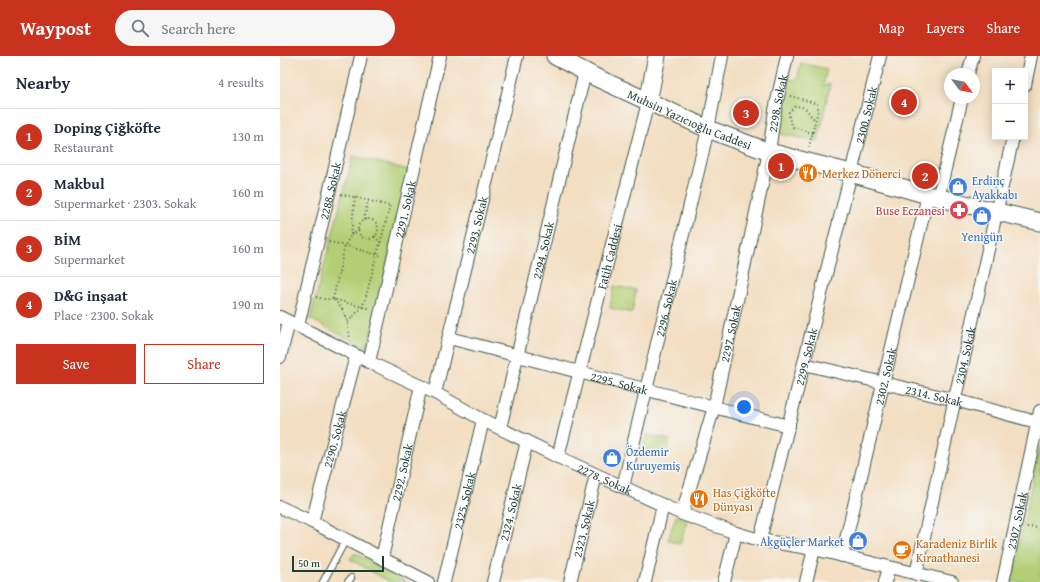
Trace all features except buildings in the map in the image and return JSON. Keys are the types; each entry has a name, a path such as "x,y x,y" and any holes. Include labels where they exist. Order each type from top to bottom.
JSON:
{"main road":[{"name":"Muhsin Yazıcıoğlu Caddesi","path":"555,56 585,72 708,129 769,152 851,173 933,197 1040,222"},
{"name":"Fatih Caddesi","path":"648,102 657,56"}],"street":[{"name":"2288. Sokak","path":"280,357 289,322 305,294 361,56"},
{"name":"2291. Sokak","path":"369,362 440,56"},
{"name":"2293. Sokak","path":"435,393 517,56"},
{"name":"2296. Sokak","path":"623,487 708,129 722,56"},
{"name":"2298. Sokak","path":"769,152 775,110 787,56"},
{"name":"2300. Sokak","path":"851,173 880,56"},
{"path":"970,68 973,56"},
{"path":"1028,70 1031,56"},
{"name":"2294. Sokak","path":"500,428 585,72"},
{"name":"Fatih Caddesi","path":"558,457 648,102"},
{"name":"2302. Sokak","path":"842,556 882,382 960,104"},
{"name":"2304. Sokak","path":"916,574 1012,140"},
{"name":"2297. Sokak","path":"682,514 714,407 769,152"},
{"name":"2299. Sokak","path":"760,540 851,173"},
{"name":"2278. Sokak","path":"289,322 356,356 435,393 483,420 558,457 682,514 760,540 814,549 952,582"},
{"name":"2295. Sokak","path":"449,338 789,426"},
{"name":"2290. Sokak","path":"312,522 356,356"},
{"name":"2314. Sokak","path":"804,364 1039,419"},
{"name":"2292. Sokak","path":"382,558 421,386"},
{"name":"2307. Sokak","path":"1003,582 1039,419"},
{"name":"2325. Sokak","path":"444,582 483,420"},
{"name":"2324. Sokak","path":"493,582 527,441"},
{"name":"2323. Sokak","path":"570,582 596,474"},
{"path":"645,582 663,505"},
{"path":"280,507 346,539 428,582"},
{"path":"724,582 736,533"},
{"path":"806,582 814,549"},
{"path":"885,582 889,567"}],"lane":[{"path":"323,582 346,539"}],"path":[{"path":"779,93 817,104 819,107 806,161"},
{"path":"813,133 793,127 790,121 789,112 795,106 801,107 807,109 816,120"},
{"path":"330,192 405,210"},
{"path":"334,299 345,245 351,235 355,197"},
{"path":"364,220 370,219 376,222 378,231 372,238 366,238 359,231 360,224 364,220 368,200"},
{"path":"334,299 342,307 348,322 362,307 366,300 390,206"},
{"path":"351,235 359,231"},
{"path":"375,236 380,243"},
{"path":"318,240 345,245 378,255"},
{"path":"305,294 324,299 334,299 362,307"}],"green space":[{"path":"801,63 827,69 823,86 830,84 818,142 777,133 789,79 797,80"},
{"path":"353,156 409,170 367,348 310,319"},
{"path":"614,286 636,290 632,313 610,308"},
{"path":"647,435 670,440 666,455 644,449"},
{"path":"1040,445 1040,582 1011,582"},
{"path":"676,516 688,520 680,544 668,540"},
{"path":"355,553 406,582 390,582 350,559"}],"place":[{"name":"D&G inşaat","path":"904,102"},
{"name":"BİM","path":"746,113"},
{"name":"Doping Çiğköfte","path":"781,166"},
{"name":"Merkez Dönerci","path":"808,173"},
{"name":"Makbul","path":"925,176"},
{"name":"Erdinç Ayakkabı","path":"958,187"},
{"name":"Buse Eczanesi","path":"959,210"},
{"name":"Yenigün","path":"982,216"},
{"name":"Özdemir Kuruyemiş","path":"612,458"},
{"name":"Has Çiğköfte Dünyası","path":"699,499"},
{"name":"Akgüçler Market","path":"858,541"},
{"name":"Karadeniz Birlik Kıraathanesi","path":"902,550"}]}
